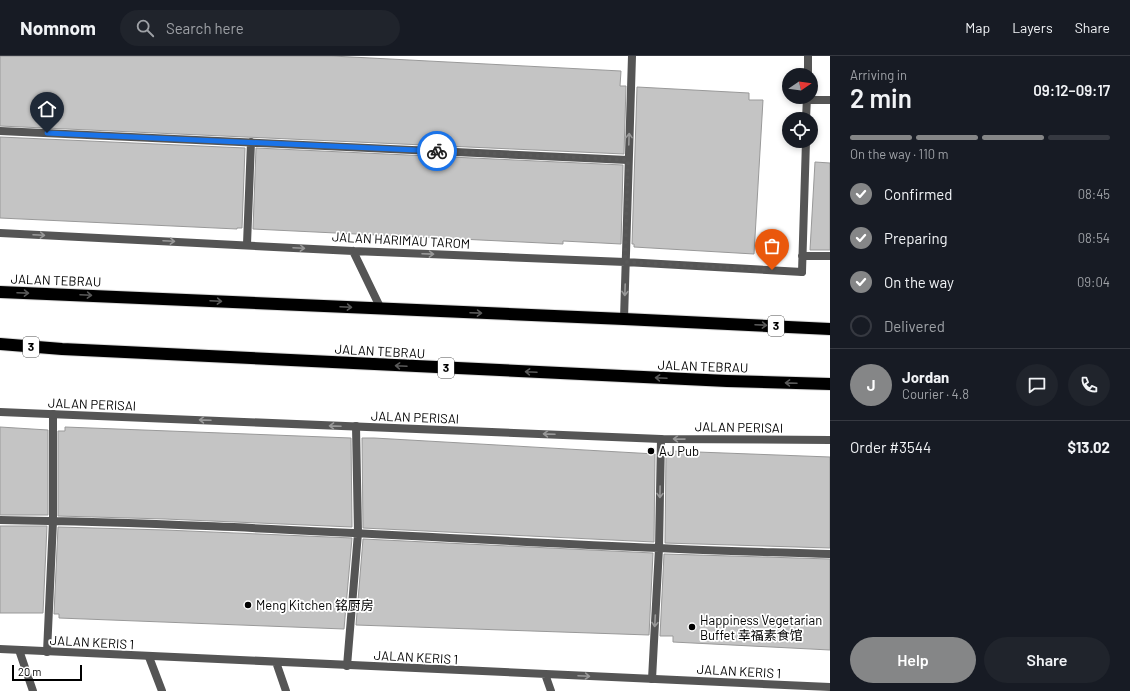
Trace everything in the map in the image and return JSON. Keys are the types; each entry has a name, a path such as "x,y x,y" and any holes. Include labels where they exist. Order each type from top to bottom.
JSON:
{"highway":[{"name":"JALAN TEBRAU","path":"0,292 830,329"},
{"name":"JALAN TEBRAU","path":"0,344 62,349 726,381 830,384"}],"street":[{"path":"624,319 632,56"},
{"path":"808,56 808,68"},
{"path":"818,99 830,100"},
{"path":"0,131 628,160"},
{"path":"247,244 251,142"},
{"path":"806,148 802,256 830,256"},
{"name":"JALAN HARIMAU TAROM","path":"0,233 247,244 353,251 625,262 802,272 802,256"},
{"path":"353,251 381,309"},
{"name":"JALAN PERISAI","path":"0,412 661,439 830,440"},
{"path":"47,652 53,521 53,414"},
{"path":"348,666 358,533 356,426"},
{"path":"652,679 659,548 661,439"},
{"path":"0,520 358,533 659,548 830,554"},
{"name":"JALAN KERIS 1","path":"0,650 830,688"},
{"path":"19,650 33,691"},
{"path":"149,657 162,691"},
{"path":"276,662 286,691"},
{"path":"545,674 551,691"}],"building":[{"path":"0,56 332,56 621,71 620,86 626,86 624,154 0,126"},
{"path":"637,87 749,93 749,100 763,100 754,254 634,247 634,244 632,244"},
{"path":"0,137 245,148 242,228 237,229 0,218"},
{"path":"256,148 623,165 621,244 563,241 563,244 253,229"},
{"path":"815,162 830,163 830,250 810,250"},
{"path":"0,427 48,430 48,515 0,515"},
{"path":"65,427 351,438 352,527 58,516 58,431 65,431"},
{"path":"362,438 655,454 654,542 363,528"},
{"path":"671,451 830,457 830,548 665,543 666,455 671,455"},
{"path":"0,526 47,526 43,613 0,613"},
{"path":"58,527 352,538 344,629 59,618 59,614 54,614"},
{"path":"363,539 653,553 649,635 356,625"},
{"path":"664,554 830,559 830,650 673,642 673,636 660,636"}],"way so far":[{"path":"437,151 628,160 625,262 772,270"}],"place":[{"name":"AJ Pub","path":"651,451"},
{"name":"Meng Kitchen 铭厨房","path":"248,605"},
{"name":"Happiness Vegetarian Buffet 幸福素食馆","path":"692,627"}],"route":[{"path":"47,133 437,151"}]}
